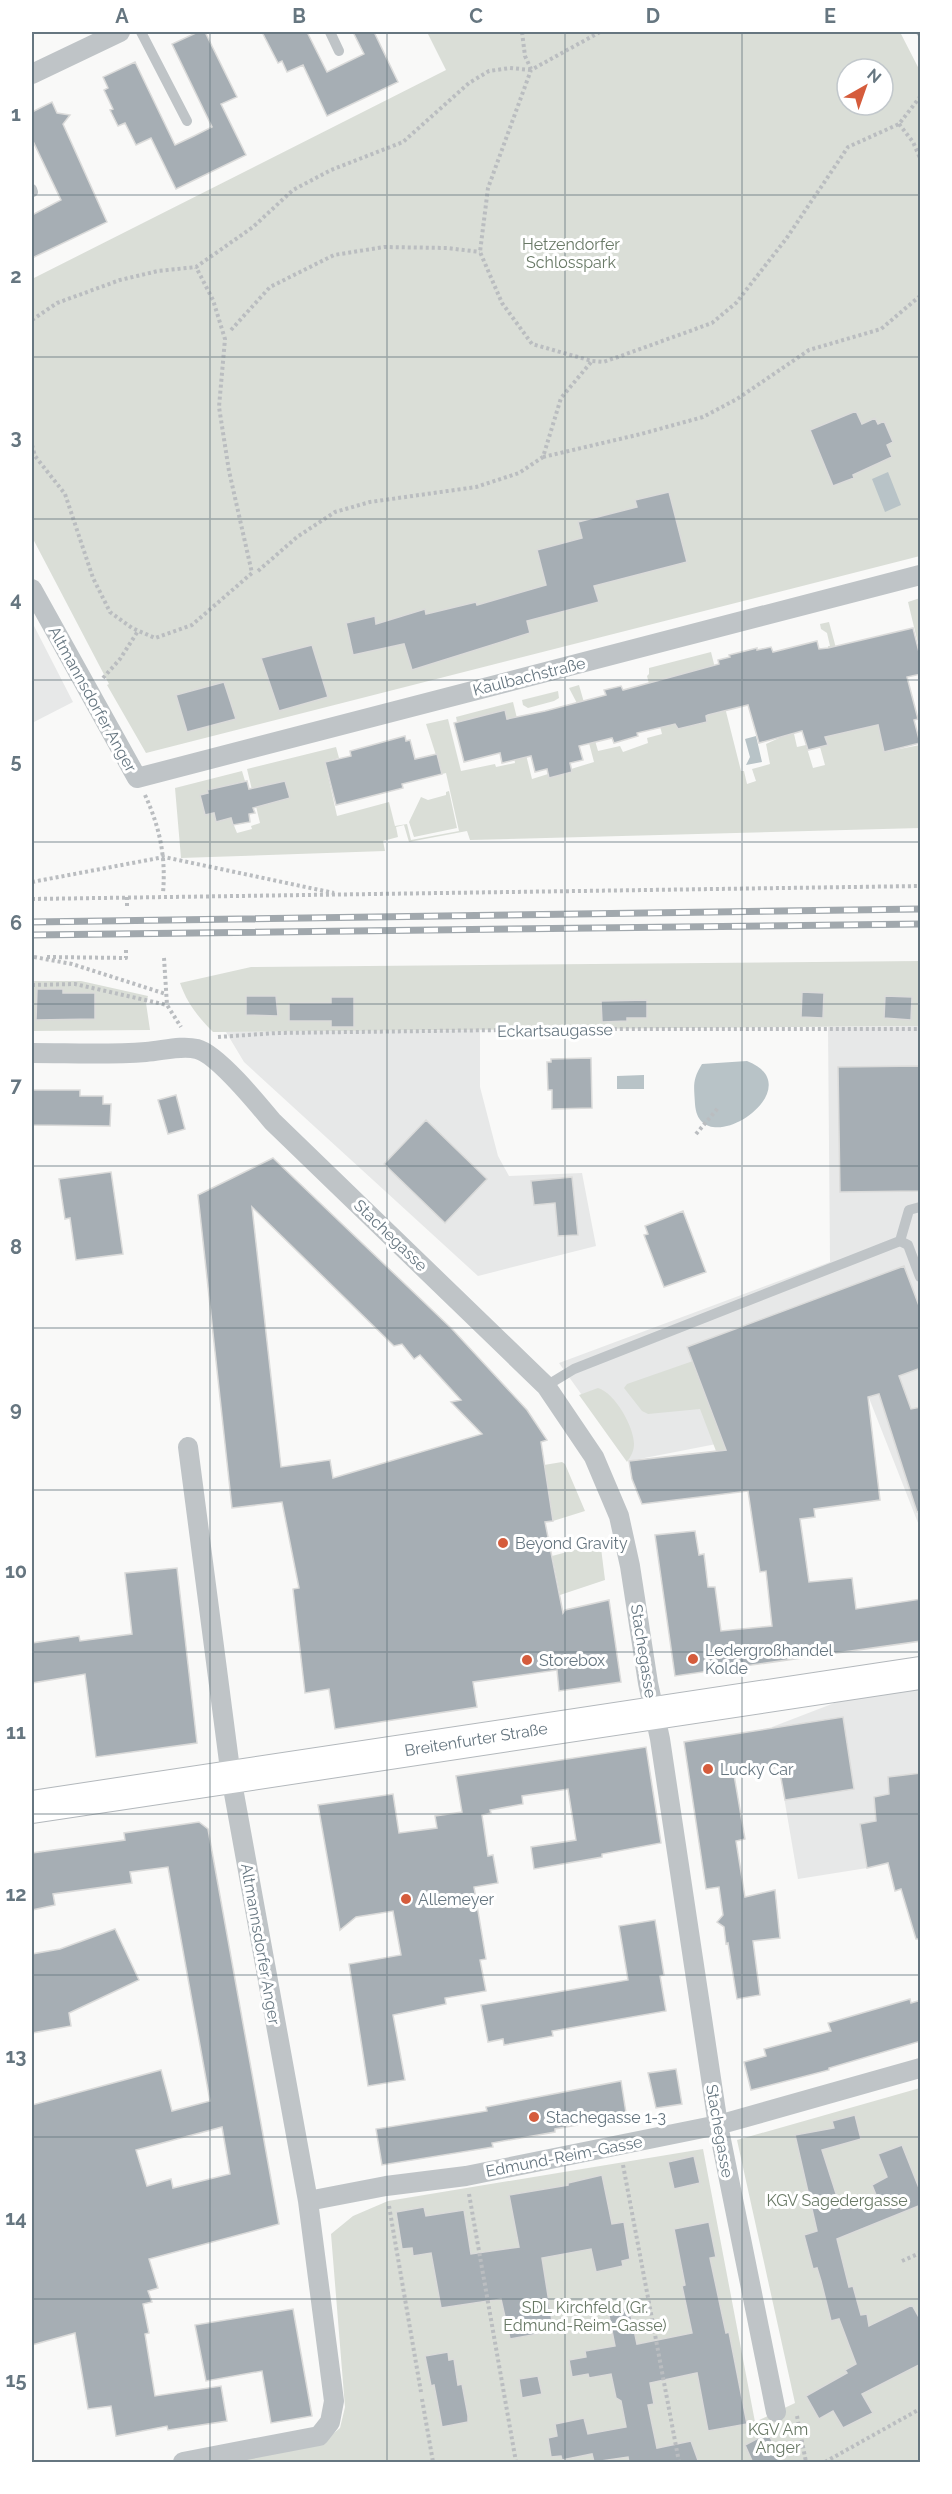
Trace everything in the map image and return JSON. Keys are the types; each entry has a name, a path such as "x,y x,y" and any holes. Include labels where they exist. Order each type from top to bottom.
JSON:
{"main road":[{"name":"Breitenfurter Straße","path":"32,1807 921,1673"}],"street":[{"path":"32,74 120,32"},
{"name":"Kaulbachstraße","path":"137,778 921,575"},
{"name":"Altmannsdorfer Anger","path":"32,589 137,778"},
{"path":"32,1053 140,1053 184,1048 194,1044"},
{"name":"Stachegasse","path":"194,1044 252,1096 273,1121 546,1386 594,1457 619,1516 630,1566 718,2125 776,2412"},
{"name":"Altmannsdorfer Anger","path":"183,2463 319,2436 330,2422 334,2401 308,2201 231,1777 188,1447"},
{"name":"Edmund-Reim-Gasse","path":"308,2201 386,2186 466,2176 718,2125 921,2068"}],"lane":[{"path":"141,32 187,120"},
{"path":"330,32 339,51"},
{"path":"900,1241 909,1210 921,1207"},
{"path":"546,1386 574,1369 900,1241 908,1245 921,1277"}],"path":[{"path":"522,32 525,56 531,70 488,188 480,252 502,303 532,344 592,361 603,362 712,323 736,303 848,147 899,124 921,97"},
{"path":"32,320 57,303 120,280 158,271 196,267 253,227 293,190 331,170 404,142 469,83 489,71 510,68 531,70 600,32"},
{"path":"918,32 921,37"},
{"path":"899,124 913,142 921,158"},
{"path":"231,330 270,287 334,255 384,247 447,248 480,252"},
{"path":"32,445 33,457 64,494 93,578 110,612 138,631 155,638 192,625 252,573 229,471 219,407 225,339 213,300 196,267"},
{"path":"258,571 297,537 335,512 370,502 476,487 519,473 543,457 703,417 737,399 809,350 881,329 921,296"},
{"path":"543,457 561,398 592,361"},
{"path":"86,686 105,677 138,631"},
{"path":"137,778 156,819 164,857 163,893"},
{"path":"32,882 164,857 342,894"},
{"path":"32,899 921,886"},
{"path":"127,897 127,906"},
{"path":"33,957 126,958 126,948"},
{"path":"33,957 72,964 166,994"},
{"path":"164,958 167,1005 194,1044"},
{"path":"32,984 75,984 167,1005"},
{"name":"Eckartsaugasse","path":"194,1044 277,1033 603,1029 921,1029"},
{"path":"696,1134 718,1108"},
{"path":"619,2146 679,2463"},
{"path":"466,2176 516,2463"},
{"path":"386,2186 421,2392"},
{"path":"902,2261 921,2253"},
{"path":"422,2399 433,2463"},
{"path":"776,2412 795,2403 806,2463"},
{"path":"825,2463 921,2409"}],"shaded area":[{"path":"888,472 901,505 885,512 872,479"},
{"path":"32,622 73,702 32,723"},
{"path":"756,736 762,762 746,765 750,757 745,739"},
{"path":"920,1026 920,1528 867,1393 742,1439 629,1461 559,1363 830,1262 828,1027"},
{"path":"480,1030 480,1087 498,1156 509,1176 582,1173 596,1246 478,1276 244,1062 226,1032"},
{"path":"747,1061 765,1073 769,1088 762,1103 748,1116 731,1125 715,1127 701,1121 695,1104 694,1088 695,1079 702,1064"},
{"path":"644,1075 644,1089 617,1089 617,1076"},
{"path":"920,1670 920,1855 867,1868 798,1879 772,1727"}],"green space":[{"name":"Hetzendorfer Schlosspark","path":"427,32 900,32 920,71 920,556 146,753 107,685 109,684 32,537 32,279 446,70"},
{"path":"920,598 920,652 908,602"},
{"path":"829,622 850,700 879,717 884,752 920,745 920,828 470,840 467,831 409,842 404,825 396,827 398,837 383,841 385,851 181,858 175,788 242,771 245,781 208,790 208,793 200,795 214,813 217,822 231,818 237,833 252,829 251,826 260,823 247,769 336,747 339,758 325,762 337,816 389,802 395,826 407,824 411,840 459,831 446,773 442,774 426,724 448,719 461,771 495,764 496,767 515,763 513,751 515,749 505,710 457,722 456,717 513,702 532,779 548,774 550,778 594,762 580,709 569,688 579,685 598,751 620,746 623,752 648,743 647,738 662,734 647,676 649,668 711,652 741,771 744,771 747,784 756,781 752,769 770,764 766,744 779,738 776,727 792,725 797,747 806,745 813,768 825,765 820,747 828,745 823,729 835,674 827,633 821,629 820,624"},
{"path":"558,691 559,698 554,701 528,708 523,705 522,700"},
{"path":"449,791 457,828 414,837 409,822 421,797 428,800 446,795"},
{"path":"920,961 920,1026 213,1032 202,1021 186,997 180,983 251,967"},
{"path":"32,981 81,981 148,996 146,1003 150,1030 32,1031"},
{"path":"693,1361 726,1450 716,1451 700,1409 648,1414 642,1411 624,1388 627,1384"},
{"path":"598,1388 617,1403 631,1429 634,1447 627,1462 579,1395"},
{"path":"562,1462 565,1464 585,1511 553,1521 544,1465"},
{"path":"597,1544 601,1548 605,1580 560,1595 552,1556"},
{"name":"SDL Kirchfeld (Gr. Edmund-Reim-Gasse)","path":"920,2088 920,2462 208,2462 323,2442 340,2428 345,2407 331,2234 353,2216 388,2201 703,2149 755,2422 795,2403 737,2140"}],"building":[{"path":"198,32 205,32 237,97 221,104 246,155 176,189 151,138 136,145 125,123 118,126 110,110 113,109 104,90 108,88 103,77 135,62 175,145 194,136 212,127 172,44"},
{"path":"262,32 307,32 327,72 364,54 353,32 374,32 398,82 327,116 303,65 287,72 282,61 278,63"},
{"path":"52,102 57,113 70,115 63,124 107,222 32,258 32,215 61,200 32,139 32,112"},
{"path":"856,411 862,424 875,418 878,424 884,421 893,442 887,445 892,457 853,475 854,478 833,486 810,430"},
{"path":"669,492 687,562 594,586 599,602 527,621 530,633 412,670 404,644 353,655 346,623 375,616 376,624 425,609 426,614 476,602 477,605 546,585 537,550 582,538 578,522 637,507 635,500"},
{"path":"913,628 921,660 921,674 907,677 918,719 914,720 920,743 884,752 878,725 825,737 828,745 808,750 802,731 759,743 748,705 708,715 706,716 707,722 678,729 675,724 637,733 638,736 614,743 612,738 579,746 583,760 570,763 572,772 549,778 547,769 535,772 531,756 502,763 500,753 464,762 454,723 505,710 507,719 545,711 606,695 604,690 621,686 623,690 719,664 718,660 730,657 729,655 757,648 757,650 771,647 773,652 817,641 819,649 828,648"},
{"path":"312,645 328,697 279,711 261,658"},
{"path":"224,682 236,719 187,732 176,695"},
{"path":"405,736 406,741 410,740 415,759 437,754 442,774 402,784 403,788 336,805 325,762 351,756 350,751"},
{"path":"247,781 249,789 285,781 290,798 253,808 255,813 249,814 250,822 233,825 231,818 216,822 214,813 205,815 200,795 208,793 207,790"},
{"path":"37,989 63,989 63,993 95,993 95,1019 36,1020"},
{"path":"802,992 824,993 823,1018 801,1017"},
{"path":"246,996 276,996 278,1016 246,1015"},
{"path":"885,996 912,997 911,1020 884,1018"},
{"path":"331,997 354,997 354,1027 331,1027 331,1021 289,1021 289,1003 331,1003"},
{"path":"647,1000 647,1018 602,1022 601,1001"},
{"path":"591,1058 592,1108 552,1109 552,1090 548,1090 547,1062 551,1062 551,1059"},
{"path":"921,1066 921,1191 840,1192 838,1067"},
{"path":"32,1090 80,1090 80,1096 103,1096 103,1104 111,1104 110,1126 32,1125"},
{"path":"176,1095 185,1129 168,1134 158,1100"},
{"path":"426,1120 487,1179 445,1223 384,1164"},
{"path":"273,1158 452,1329 527,1410 547,1440 541,1442 553,1521 545,1522 563,1613 565,1610 609,1600 621,1682 559,1691 557,1670 473,1682 477,1707 335,1729 329,1689 305,1693 293,1589 299,1588 282,1502 232,1508 198,1195","holes":["252,1207 394,1346 402,1344 414,1359 420,1355 461,1400 451,1402 482,1434 333,1478 330,1460 281,1467"]},
{"path":"111,1172 123,1254 76,1260 70,1218 65,1219 59,1179"},
{"path":"572,1177 578,1235 558,1236 555,1203 534,1205 531,1181"},
{"path":"683,1211 706,1272 664,1287 644,1235 648,1234 645,1226"},
{"path":"904,1266 921,1311 921,1368 899,1376 911,1409 921,1407 921,1511 917,1512 879,1394 868,1397 880,1500 814,1509 815,1517 800,1519 809,1582 852,1578 856,1609 921,1599 921,1641 675,1676 655,1535 695,1531 699,1555 704,1554 708,1587 715,1587 721,1631 772,1626 766,1571 760,1572 748,1491 642,1504 632,1479 629,1461 726,1450 687,1347"},
{"path":"177,1568 197,1743 96,1757 85,1674 32,1683 32,1643 79,1636 80,1641 132,1634 125,1573"},
{"path":"843,1717 854,1789 785,1800 779,1767 734,1775 745,1839 736,1841 745,1897 775,1890 780,1938 753,1941 760,1995 737,1999 724,1927 717,1922 723,1915 719,1887 706,1889 684,1742"},
{"path":"646,1747 661,1843 602,1854 602,1857 534,1869 531,1847 576,1840 568,1789 522,1796 523,1804 490,1810 491,1813 482,1815 488,1856 493,1855 498,1883 474,1887 486,1959 480,1960 486,1991 445,1998 446,2004 393,2015 405,2080 368,2086 349,1964 401,1955 393,1911 356,1917 340,1930 318,1805 393,1794 399,1833 437,1828 435,1816 462,1812 456,1776"},
{"path":"921,1773 921,1939 916,1939 901,1889 895,1891 888,1863 867,1868 860,1824 876,1821 874,1797 889,1794 888,1777"},
{"path":"199,1822 208,1829 279,2224 149,2259 158,2288 148,2291 152,2302 143,2304 149,2333 145,2334 155,2396 221,2386 227,2421 168,2430 167,2426 116,2436 111,2406 88,2409 75,2333 32,2345 32,2105 161,2070 172,2111 210,2101 168,1867 130,1872 132,1883 53,1894 55,1905 32,1910 32,1853 125,1840 124,1833","holes":["222,2127 230,2174 173,2188 171,2179 147,2186 136,2150"]},
{"path":"655,1920 664,1975 660,1976 666,2011 552,2031 553,2036 504,2045 503,2039 488,2042 481,2005 628,1980 619,1926"},
{"path":"115,1929 139,1980 69,2013 71,2026 32,2033 32,1954 60,1949"},
{"path":"910,1999 911,2003 921,2000 921,2041 829,2068 829,2070 751,2090 744,2062 766,2056 764,2049 831,2031 828,2023"},
{"path":"676,2069 682,2104 656,2108 648,2073"},
{"name":"Stachegasse 1-3","path":"621,2081 626,2113 617,2115 618,2118 492,2143 493,2147 382,2165 376,2129 487,2111 486,2107"},
{"path":"855,2115 861,2139 822,2150 841,2209 876,2195 872,2185 887,2177 878,2154 902,2145 921,2193 921,2205 837,2239 849,2287 853,2286 861,2315 867,2314 869,2326 912,2305 921,2321 921,2364 862,2394 873,2413 843,2428 833,2411 819,2419 806,2396 847,2373 845,2370 856,2364 839,2319 831,2321 817,2268 813,2269 804,2235 817,2231 795,2135 834,2128 832,2121"},
{"path":"694,2156 700,2183 674,2189 668,2162"},
{"path":"602,2175 612,2224 624,2222 630,2259 622,2261 623,2266 596,2272 591,2249 542,2258 552,2321 540,2323 541,2328 537,2328 538,2334 510,2339 501,2299 441,2308 431,2253 413,2256 412,2248 402,2249 396,2212 424,2207 426,2216 464,2210 471,2254 519,2247 509,2195 568,2185 568,2183"},
{"path":"709,2222 716,2257 710,2258 726,2333 729,2332 747,2424 708,2431 697,2373 650,2383 654,2404 648,2405 657,2448 691,2441 699,2463 629,2463 628,2457 594,2462 592,2454 562,2460 561,2456 551,2457 548,2438 557,2436 555,2424 584,2418 588,2434 626,2427 621,2401 616,2398 611,2374 589,2378 588,2374 572,2377 569,2360 586,2357 585,2351 615,2346 608,2311 629,2306 637,2344 692,2333 682,2286 685,2285 674,2229"},
{"path":"293,2309 312,2416 271,2423 262,2371 206,2381 195,2325"},
{"path":"448,2352 449,2360 454,2359 458,2385 462,2384 468,2422 442,2427 434,2385 431,2386 425,2356"},
{"path":"538,2376 542,2394 522,2398 519,2379"},
{"path":"768,2433 783,2463 753,2463 745,2445"}],"railway":[{"path":"32,922 920,909"},
{"path":"32,935 920,924"}],"place":[{"name":"Beyond Gravity","path":"503,1543"},
{"name":"Ledergroßhandel Kolde","path":"693,1659"},
{"name":"Storebox","path":"527,1660"},
{"name":"Lucky Car","path":"708,1769"},
{"name":"Allemeyer","path":"406,1899"},
{"name":"Stachegasse 1-3","path":"534,2117"}],"park label":[{"name":"KGV Sagedergasse","path":"837,2200"},
{"name":"KGV Am Anger","path":"778,2438"}]}
